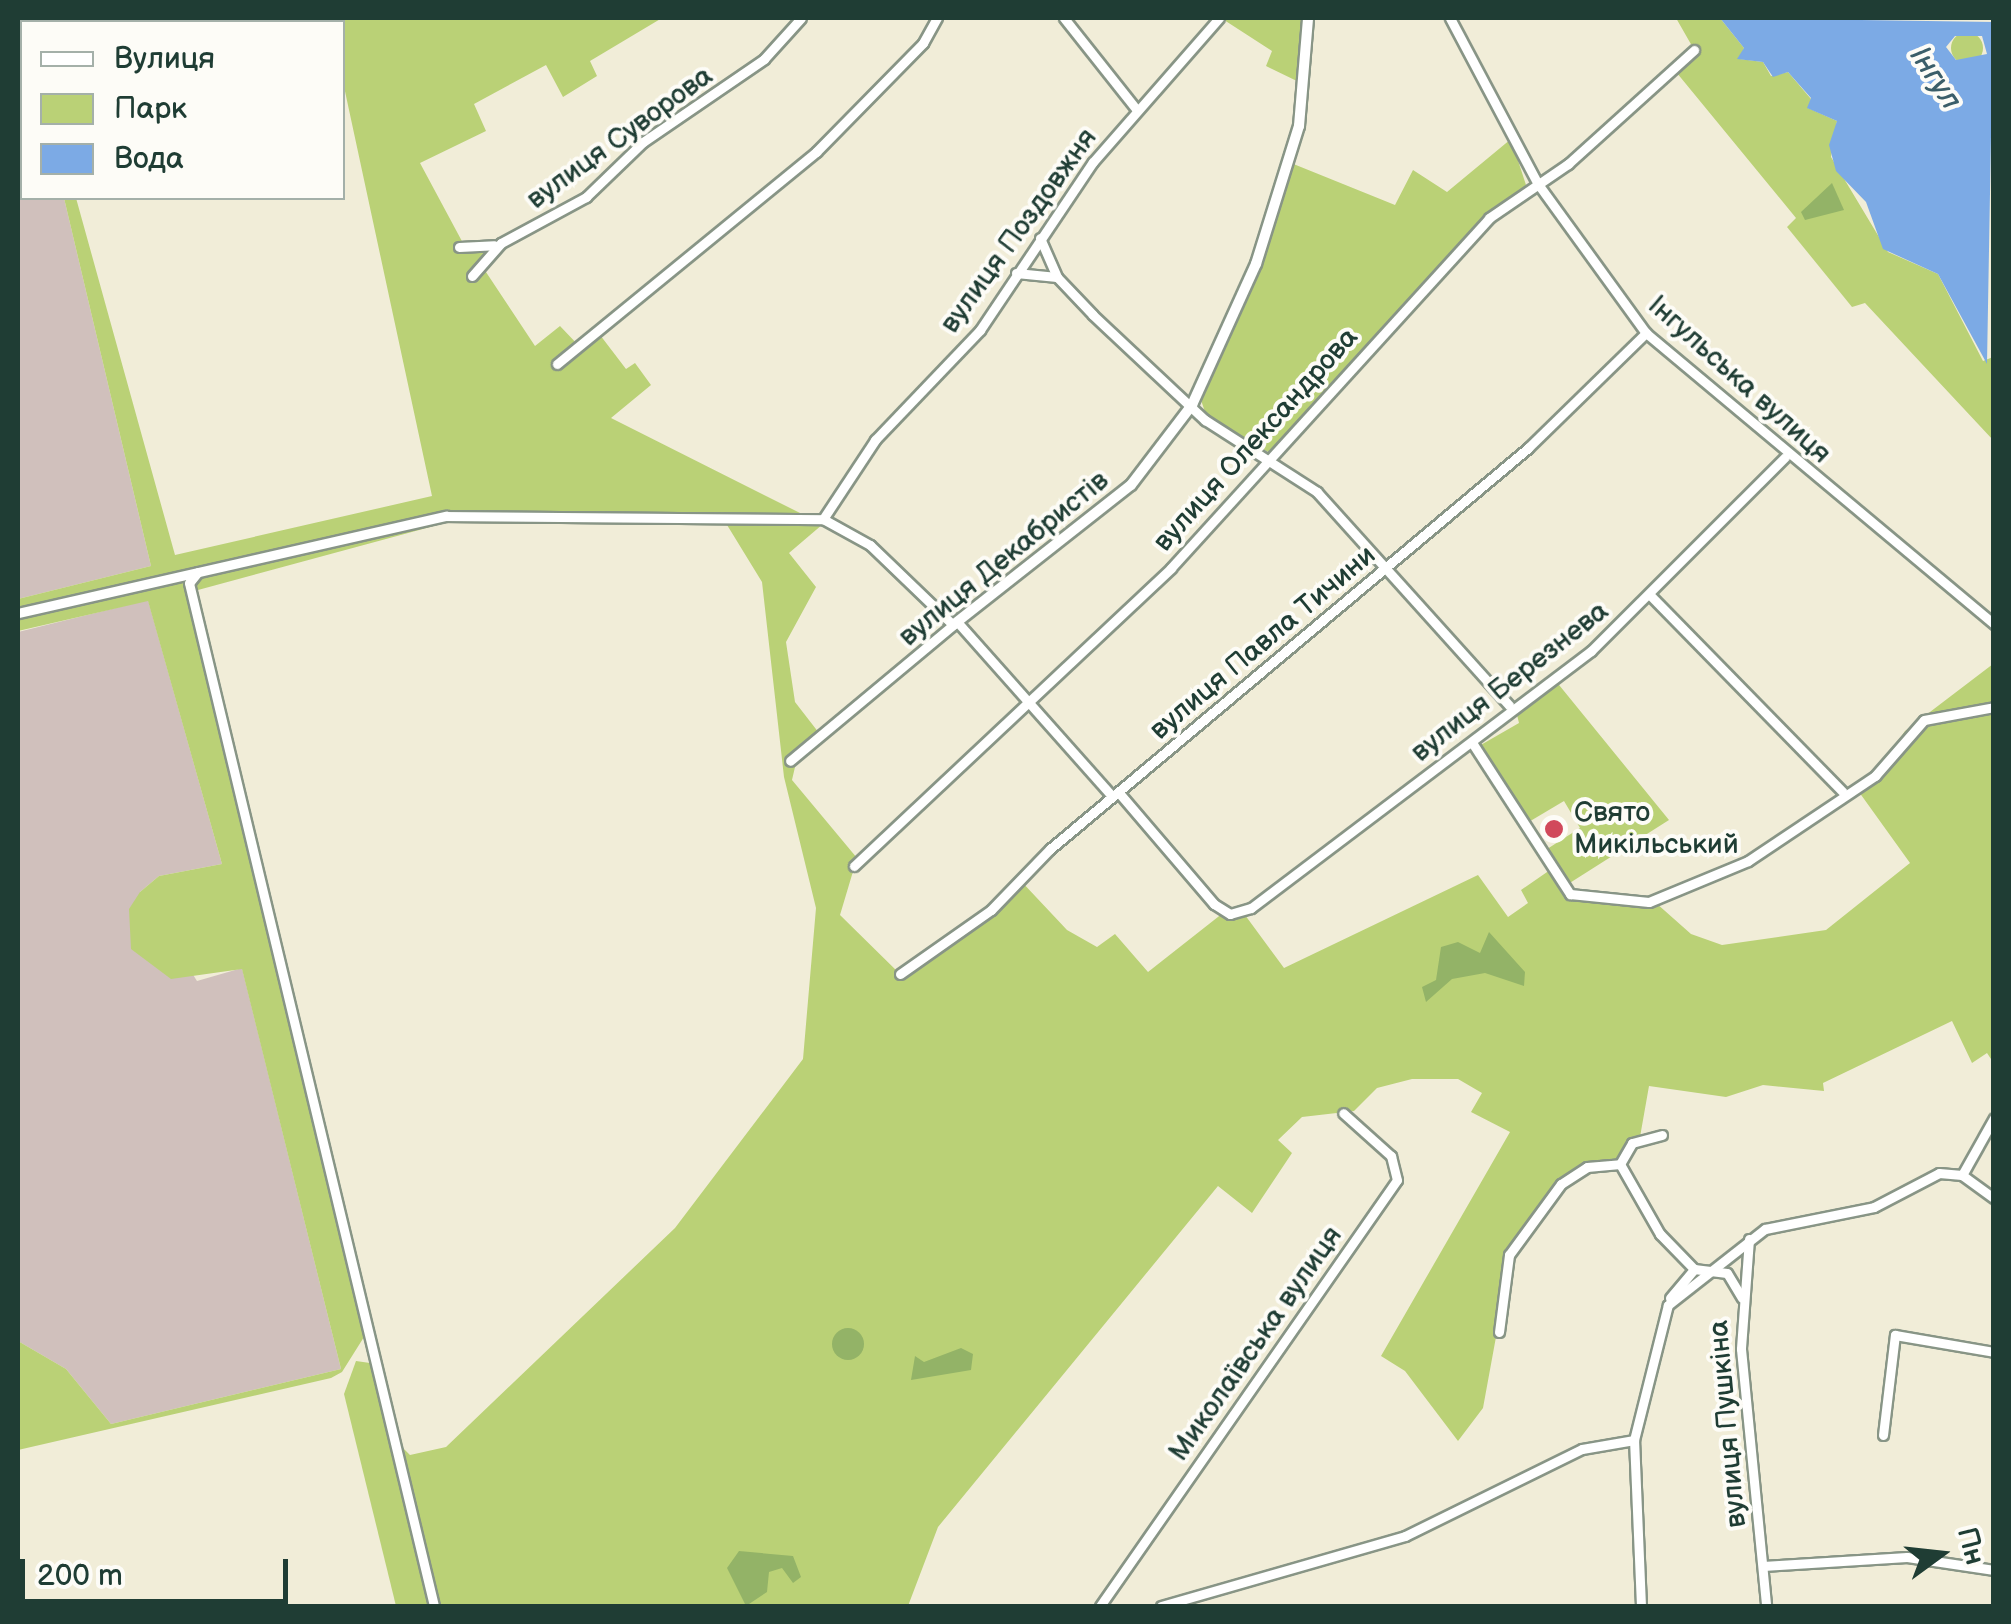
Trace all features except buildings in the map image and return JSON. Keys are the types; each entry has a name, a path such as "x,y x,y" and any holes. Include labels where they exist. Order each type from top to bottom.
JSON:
{"street":[{"name":"вулиця Суворова","path":"472,276 501,242 604,184 643,142 764,59 801,18"},
{"path":"557,364 816,152 923,43 937,18"},
{"path":"1064,18 1137,110"},
{"name":"вулиця Поздовжня","path":"823,519 875,440 968,344 1040,238 1137,110 1218,18"},
{"name":"вулиця Декабристів","path":"790,762 1132,486 1192,404 1256,264 1299,126 1308,18"},
{"name":"Інгульська вулиця","path":"1450,18 1538,184 1646,333 1786,457 1994,624"},
{"name":"вулиця Олександрова","path":"854,866 1031,706 1272,458 1462,246 1694,50"},
{"path":"1040,238 1057,277 1192,404 1318,492 1509,705"},
{"name":"вулиця Суворова","path":"458,247 501,242"},
{"path":"1016,273 1057,277"},
{"name":"вулиця Павла Тичини","path":"900,974 992,910 1116,795 1385,570 1646,333"},
{"name":"вулиця Березнева","path":"1116,795 1214,904 1238,914 1473,744 1509,705 1570,668 1652,597 1786,457"},
{"path":"18,614 446,516 823,519 870,545 956,625 1116,795"},
{"path":"187,578 434,1606"},
{"path":"1652,597 1842,791"},
{"path":"1473,744 1574,896 1649,902 1696,888 1842,791 1875,776 1924,720 1994,707"},
{"name":"Миколаївська вулиця","path":"1100,1606 1398,1180 1391,1156 1343,1113"},
{"path":"1962,1175 1994,1118"},
{"path":"1499,1332 1500,1285 1516,1244 1566,1178 1620,1164 1632,1142 1662,1135"},
{"path":"1620,1164 1660,1234 1694,1268"},
{"path":"1668,1305 1706,1269 1749,1239 1874,1207 1939,1173 1962,1175 1994,1198"},
{"name":"вулиця Пушкіна","path":"1749,1239 1742,1300 1766,1606"},
{"path":"1641,1606 1634,1440 1676,1280 1694,1268 1706,1269 1734,1278 1742,1300"},
{"path":"1883,1436 1895,1335 1994,1352"},
{"path":"1162,1606 1405,1536 1582,1449 1634,1440"},
{"path":"1763,1566 1894,1557 1994,1570"}],"shaded area":[{"path":"18,18 20,200 64,200 151,566 18,599"},
{"path":"148,600 222,864 159,876 140,892 197,981 242,968 341,1369 111,1424 66,1369 18,1341 18,632"}],"green space":[{"path":"329,18 662,18 590,61 597,76 563,97 546,65 474,104 486,131 420,163 464,245 501,240 480,263 535,346 560,326 580,347 597,331 626,369 635,363 651,385 611,418 806,516 446,514 18,610 18,599 151,566 64,200 77,200 175,555 432,496 345,91 345,20"},
{"path":"1221,18 1306,18 1301,83 1266,66 1272,51"},
{"path":"1676,18 1720,18 1744,48 1740,59 1763,62 1771,76 1788,72 1811,99 1808,108 1837,121 1831,157 1888,252 1938,274 1983,361 1993,357 1993,440 1865,303 1852,307 1787,227 1796,218 1672,67 1692,46"},
{"path":"1967,32 1979,36 1983,48 1979,60 1967,64 1955,60 1951,48 1955,36"},
{"path":"1511,139 1526,185 1270,453 1207,418 1200,397 1291,163 1395,205 1413,170 1447,192"},
{"path":"1832,183 1844,210 1805,220 1801,212"},
{"path":"729,515 823,524 789,553 816,587 786,642 795,702 819,733 830,731 798,754 792,780 857,858 840,915 902,976 1020,880 1067,930 1097,947 1115,934 1148,972 1223,913 1245,915 1284,968 1478,875 1508,917 1528,903 1521,890 1550,870 1572,897 1656,903 1691,934 1722,945 1826,930 1910,863 1854,785 1874,775 1905,731 1993,664 1993,1062 1987,1053 1972,1063 1952,1021 1823,1083 1824,1091 1763,1085 1726,1097 1649,1086 1640,1137 1614,1164 1567,1180 1511,1255 1483,1408 1458,1441 1405,1371 1381,1356 1510,1132 1471,1112 1482,1093 1458,1079 1412,1079 1377,1088 1354,1111 1302,1117 1278,1140 1292,1153 1252,1213 1218,1186 938,1527 908,1606 437,1606 191,585 204,573 440,518","holes":["724,520 762,582 784,777 816,908 803,1059 675,1228 446,1447 410,1455 399,1444 195,600 198,590 445,523"]},
{"path":"184,577 364,1337 342,1372 331,1378 18,1450 18,1341 66,1369 111,1424 341,1369 242,969 171,979 131,949 129,909 140,892 159,876 222,864 148,601 18,631 18,616"},
{"path":"1555,680 1669,820 1565,886 1544,851 1580,828 1564,801 1527,823 1479,746 1519,723 1515,707"},
{"path":"1489,932 1525,972 1524,986 1485,973 1452,979 1426,1002 1422,987 1436,980 1441,947 1458,942 1480,953"},
{"path":"848,1328 860,1332 864,1344 860,1356 848,1360 836,1356 832,1344 836,1332"},
{"path":"961,1348 973,1354 971,1370 911,1380 915,1356 924,1362"},
{"path":"356,1361 370,1363 377,1379 432,1606 396,1606 344,1394"},
{"path":"739,1551 793,1556 801,1577 793,1583 782,1568 769,1572 767,1592 746,1606 727,1568"}],"water":[{"name":"Інгул","path":"1720,18 1993,22 1987,364 1938,274 1883,249 1866,202 1836,171 1829,145 1837,121 1807,108 1811,98 1788,72 1773,77 1763,62 1737,59 1744,48","holes":["1955,36 1982,36 1987,54 1956,60 1946,47"]}],"place":[{"name":"Свято Микільський","path":"1554,829"}]}
